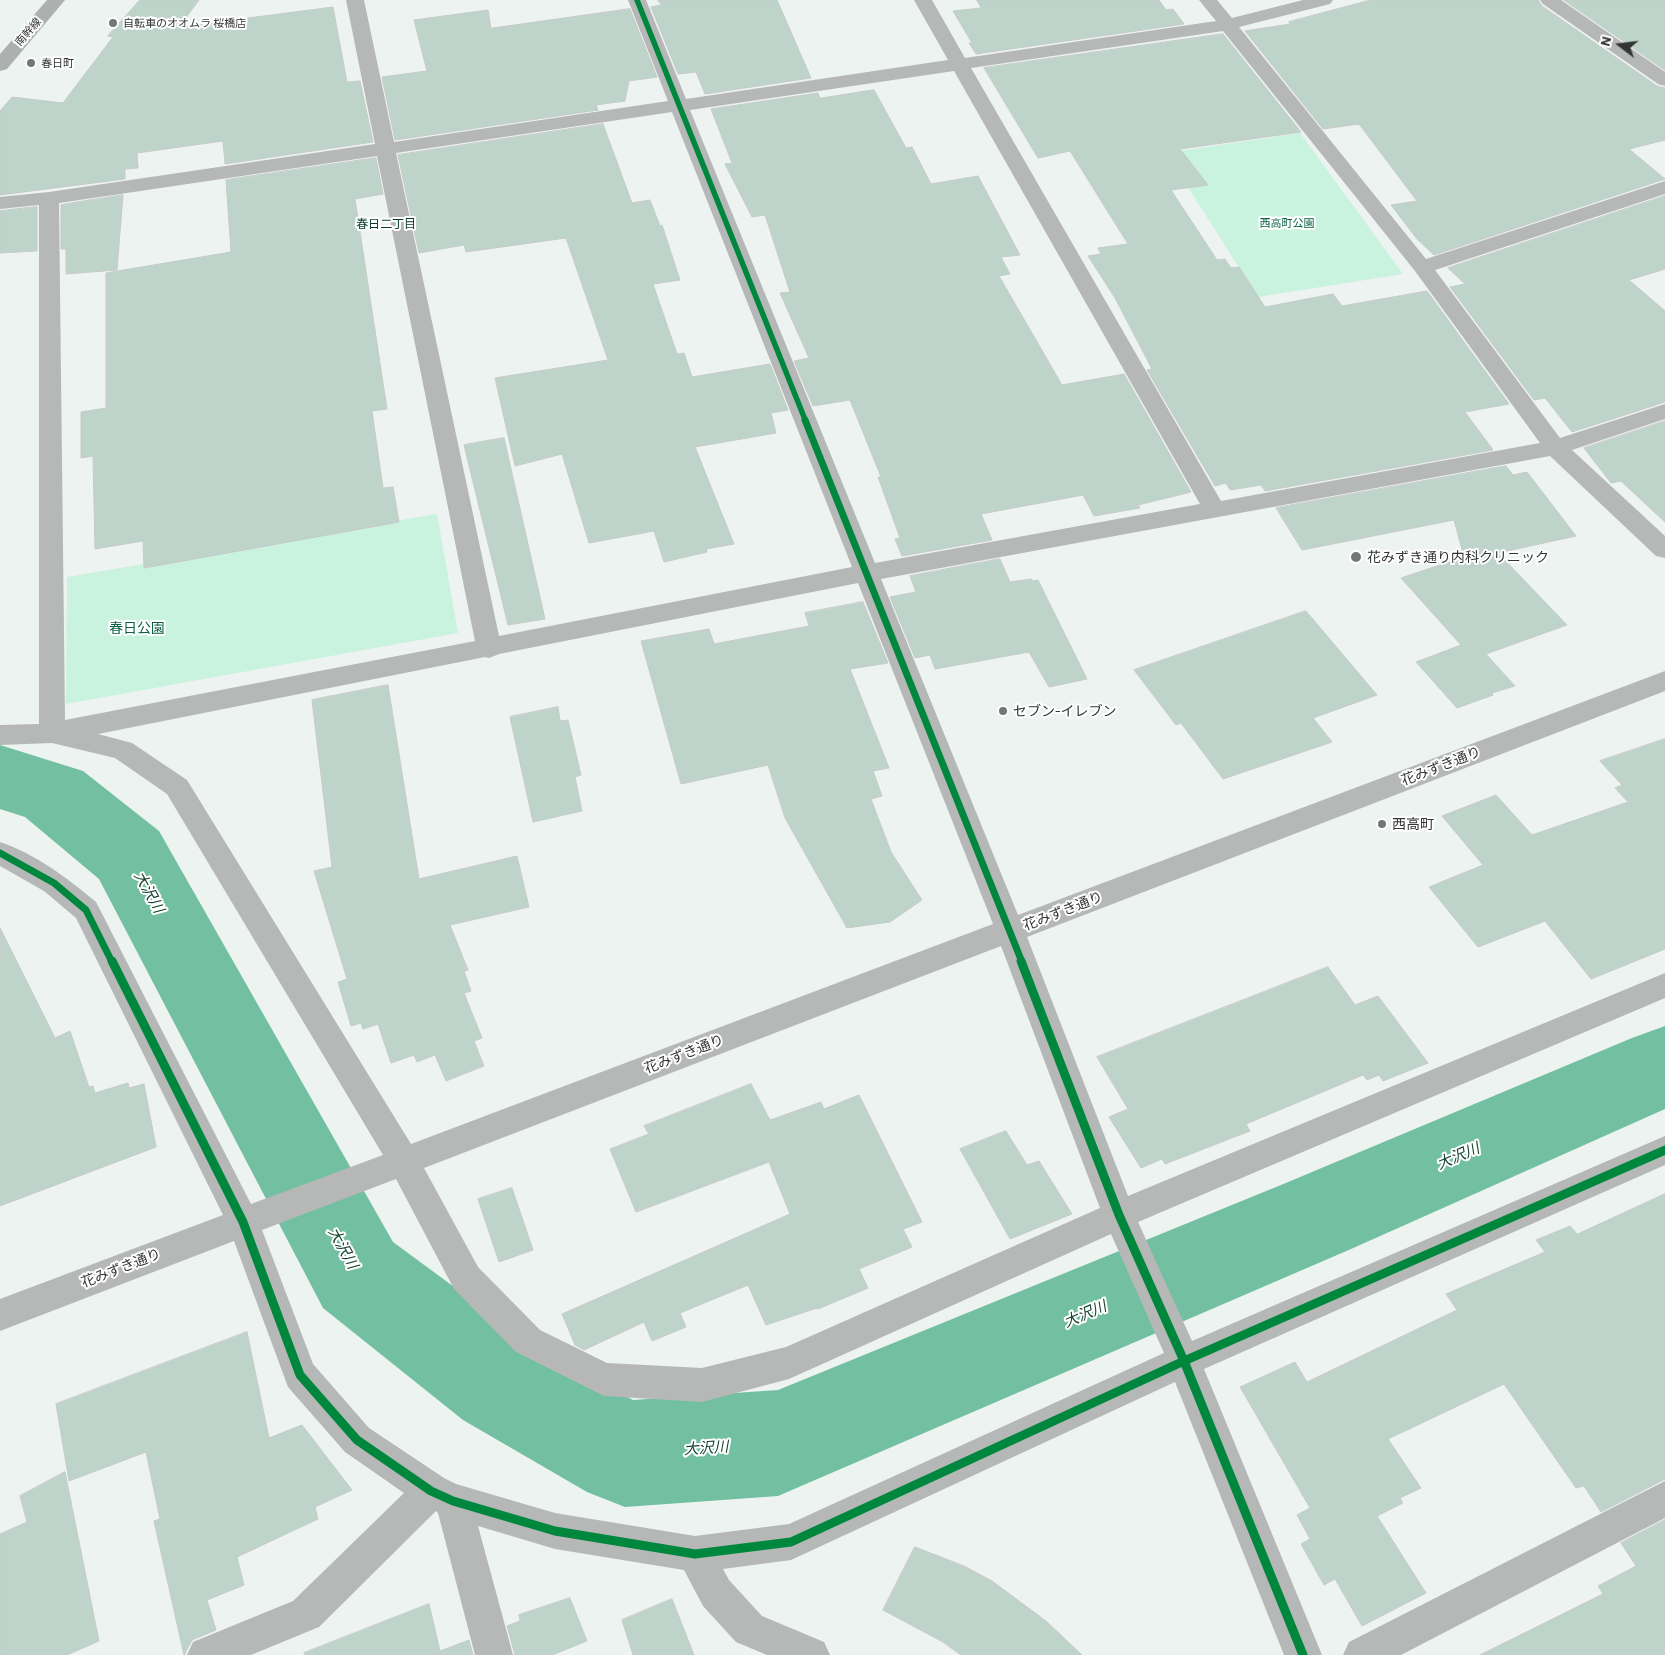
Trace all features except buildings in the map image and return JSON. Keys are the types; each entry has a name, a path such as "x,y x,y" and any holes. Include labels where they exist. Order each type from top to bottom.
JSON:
{"main road":[{"name":"南幹線","path":"0,65 56,0"}],"street":[{"path":"355,0 489,649"},
{"path":"637,0 1010,931 1119,1215 1184,1361 1303,1655"},
{"path":"924,0 1214,509"},
{"path":"1208,0 1422,267 1555,448 1665,550"},
{"path":"0,203 49,198 385,150 1228,25 1324,0"},
{"path":"1549,0 1665,80"},
{"path":"1422,267 1665,187"},
{"path":"49,198 52,733"},
{"path":"0,735 52,733 489,649 866,573 1555,448 1665,411"},
{"name":"花みずき通り","path":"0,1315 1665,681"},
{"path":"52,733 123,750 177,787 403,1160 466,1278 528,1341 604,1379 702,1385 789,1363 1119,1215 1665,985"},
{"path":"0,854 54,883 86,910 243,1222 300,1375 358,1440 442,1496 555,1531 695,1554 791,1542 1184,1361 1665,1150"},
{"path":"206,1655 306,1614 442,1496"},
{"path":"442,1496 494,1655"},
{"path":"1362,1655 1665,1499"},
{"path":"695,1554 716,1593 748,1629 811,1655"}],"green space":[{"name":"西高町公園","path":"1300,133 1403,274 1258,297 1166,153"},
{"name":"春日公園","path":"437,514 458,633 66,704 67,577"}],"waterway":[{"name":"大沢川","path":"0,777 54,794 129,855 358,1275 500,1384 625,1454 778,1443 1316,1217 1665,1066"}],"cycle path":[{"path":"637,0 1010,931 1119,1215 1184,1361 1303,1655"},
{"path":"0,853 54,883 86,910 243,1222 300,1375 357,1440 431,1491 453,1501 555,1531 695,1554 791,1542 1184,1361 1665,1150"}],"place":[{"name":"自転車のオオムラ 桜橋店","path":"113,23"},
{"name":"春日町","path":"31,63"},
{"name":"花みずき通り内科クリニック","path":"1356,557"},
{"name":"セブン-イレブン","path":"1003,711"},
{"name":"西高町","path":"1382,824"}],"district":[{"name":"春日二丁目","path":"386,224"}]}
